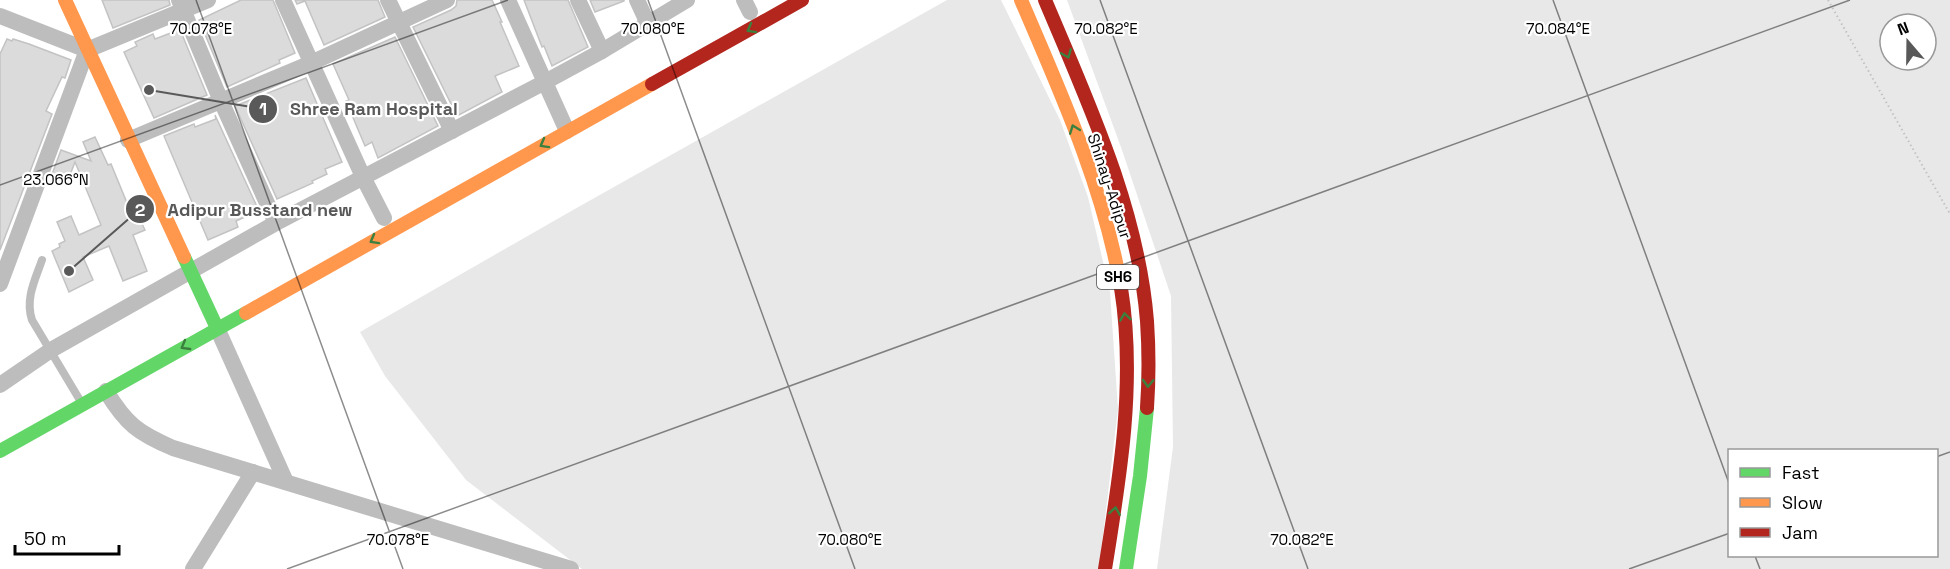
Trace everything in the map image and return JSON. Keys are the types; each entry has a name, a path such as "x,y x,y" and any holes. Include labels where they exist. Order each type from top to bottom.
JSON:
{"main road":[{"path":"66,0 128,140 212,318"},
{"path":"0,451 106,391 212,318 562,121 802,0"},
{"name":"Shinay-Adipur","path":"1021,0 1047,58 1093,182 1114,254 1126,321 1128,380 1119,487 1106,569"},
{"name":"Shinay-Adipur","path":"1045,0 1089,108 1113,175 1134,249 1147,319 1149,381 1139,490 1126,569"}],"street":[{"path":"0,284 87,50 181,5 207,0"},
{"path":"283,0 364,179 384,217"},
{"path":"388,0 452,131"},
{"path":"128,140 311,63 447,0"},
{"path":"508,0 562,121"},
{"path":"578,0 602,51"},
{"path":"637,0 648,24"},
{"path":"0,385 51,350 276,223 364,179 545,82 687,0"},
{"path":"181,5 276,223"},
{"path":"0,16 87,50"},
{"path":"212,318 286,482"},
{"path":"106,391 118,411 134,428 173,448 286,482 522,562 570,569"},
{"path":"193,569 253,472"}],"lane":[{"path":"42,260 28,301 29,311 82,404"}],"path":[{"path":"1828,0 1950,214"}],"shaded area":[{"path":"947,0 1001,0 1060,120 1088,197 1110,292 1118,409 1099,569 582,569 466,480 385,376 360,332"},
{"path":"1067,0 1950,0 1950,569 1157,569 1173,447 1171,296 1122,150"}],"building":[{"path":"102,0 169,0 170,5 113,28"},
{"path":"241,0 273,0 295,53 279,60 280,63 227,87 199,20"},
{"path":"295,0 378,0 385,17 324,45 305,1 297,4"},
{"path":"457,0 492,0 519,66 495,76 502,92 457,116 413,27 451,10 456,6"},
{"path":"524,0 568,0 588,47 552,66"},
{"path":"590,0 624,0 624,1 595,12"},
{"path":"179,27 207,95 154,118 124,52 137,46 135,42 153,34 155,39 176,31 175,29"},
{"path":"395,37 438,126 378,158 372,142 365,146 346,101 349,100 333,64"},
{"path":"7,39 29,44 71,60 65,78 62,77 46,111 52,114 0,250 0,54"},
{"path":"306,78 342,162 325,169 327,174 312,181 313,183 277,199 235,106"},
{"path":"215,115 259,211 236,221 238,227 208,240 164,136 194,124 195,127 216,119"},
{"path":"95,137 108,165 111,164 132,215 137,213 145,230 133,235 147,271 123,281 109,246 83,257 93,280 69,292 52,251 65,241 57,222 71,216 79,235 101,225 75,162 67,183 51,177 61,150 91,161 83,142"}],"traffic: fast":[{"path":"184,257 217,328"},
{"path":"0,451 246,313"},
{"path":"1126,569 1140,476 1147,408"}],"traffic: slow":[{"path":"65,0 184,257"},
{"path":"1021,0 1080,141 1104,214 1121,288"},
{"path":"246,313 652,84"}],"traffic: jam":[{"path":"652,84 802,0"},
{"path":"1045,0 1109,157 1133,238 1142,279 1147,321 1147,408"},
{"path":"1105,569 1121,464 1126,394 1127,358 1121,288"}],"place":[{"name":"Shree Ram Hospital","path":"149,90"},
{"name":"Adipur Busstand new","path":"69,271"}]}
